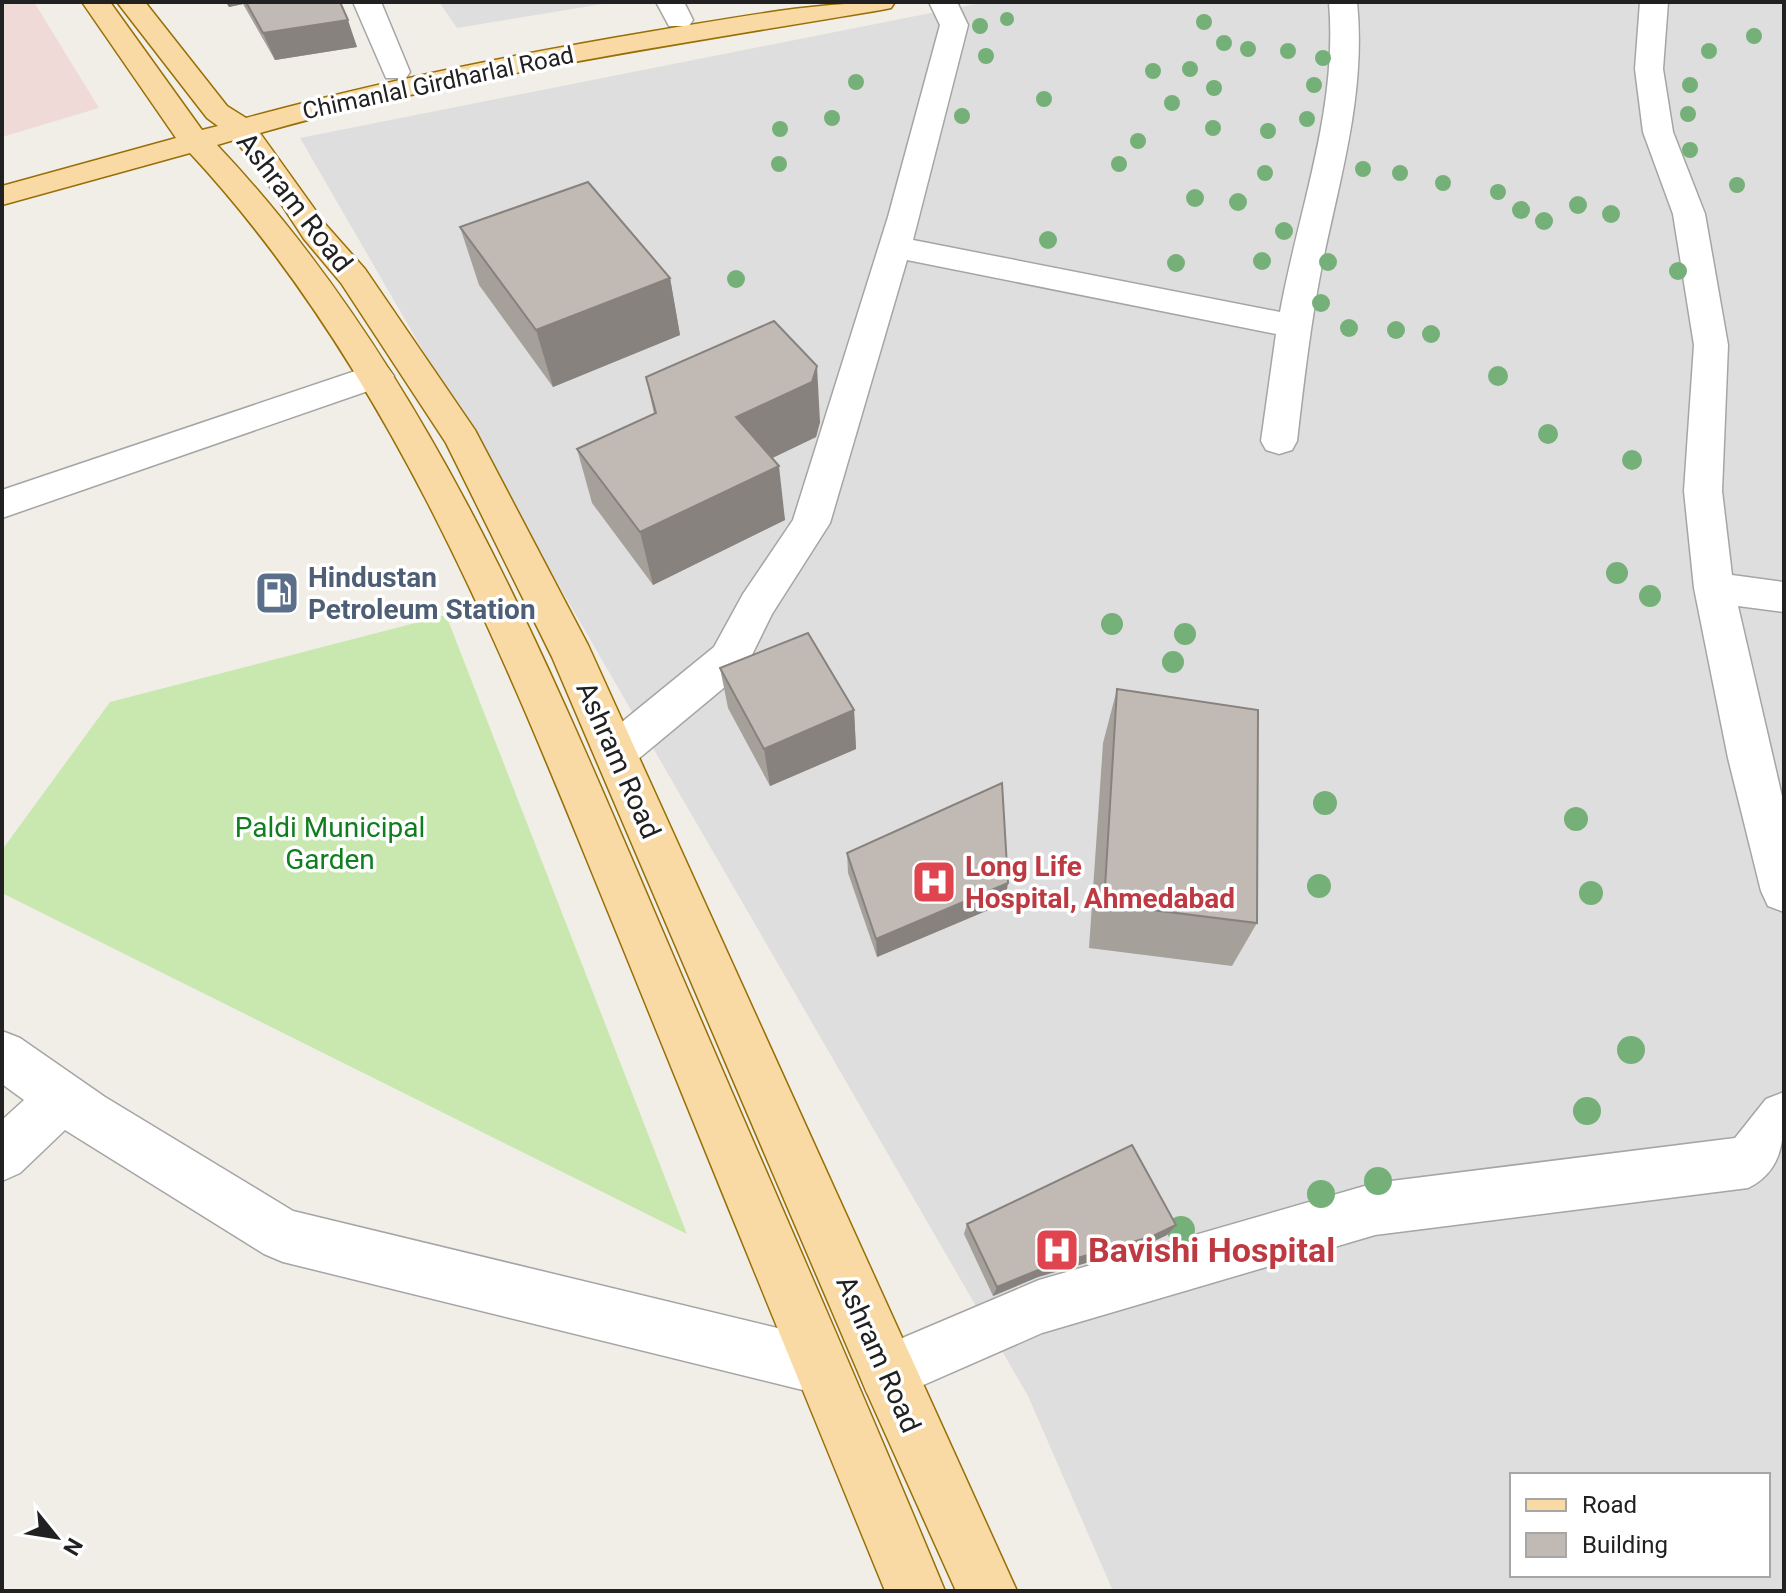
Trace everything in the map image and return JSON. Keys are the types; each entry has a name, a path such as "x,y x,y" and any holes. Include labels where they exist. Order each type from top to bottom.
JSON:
{"main road":[{"name":"Ashram Road","path":"96,2 208,126 265,156 315,232 353,276 462,439 573,657 887,1373 987,1591"},
{"name":"Ashram Road","path":"131,2 256,205 376,376 456,522 531,673 915,1591"},
{"name":"Chimanlal Girdharlal Road","path":"2,178 208,126 396,72 675,11 788,2"},
{"name":"Chimanlal Girdharlal Road","path":"2,196 122,160 208,126 508,64 881,2"}],"street":[{"path":"367,2 396,72"},
{"path":"616,752 729,659 757,605 811,523 895,247 954,25 943,2"},
{"path":"1279,441 1293,326 1342,97 1349,40 1343,2"},
{"path":"1654,2 1649,69 1658,132 1689,214 1711,345 1703,491 1714,588 1750,758 1784,891"},
{"path":"895,247 1293,326"},
{"path":"2,504 376,376"},
{"path":"1714,588 1784,597"},
{"path":"2,1055 63,1098 283,1235 819,1366"},
{"path":"2,1155 63,1098"},
{"path":"887,1373 1039,1307 1375,1209 1748,1162 1784,1117"}],"shaded area":[{"path":"2,2 34,2 99,108 2,137"},
{"path":"439,2 615,2 457,28"},
{"path":"986,2 1784,2 1784,1591 1113,1591 1028,1396 300,138"}],"green space":[{"name":"Paldi Municipal Garden","path":"446,615 687,1234 2,893 2,850 110,702"}],"building":[{"path":"246,2 340,2 348,20 263,33"},
{"path":"588,182 670,278 536,330 460,227"},
{"path":"774,321 817,366 812,382 736,417 779,466 640,532 577,449 656,413 646,377"},
{"path":"808,633 854,710 764,749 720,668"},
{"path":"1117,689 1258,710 1257,923 1104,904"},
{"path":"1002,783 1008,883 876,939 847,853"},
{"path":"1132,1145 1176,1225 1153,1236 1043,1268 997,1287 967,1224"}],"place":[{"name":"Hindustan Petroleum Station","path":"277,593"},
{"name":"Long Life Hospital, Ahmedabad","path":"934,882"},
{"name":"Bavishi Hospital","path":"1057,1250"}]}
